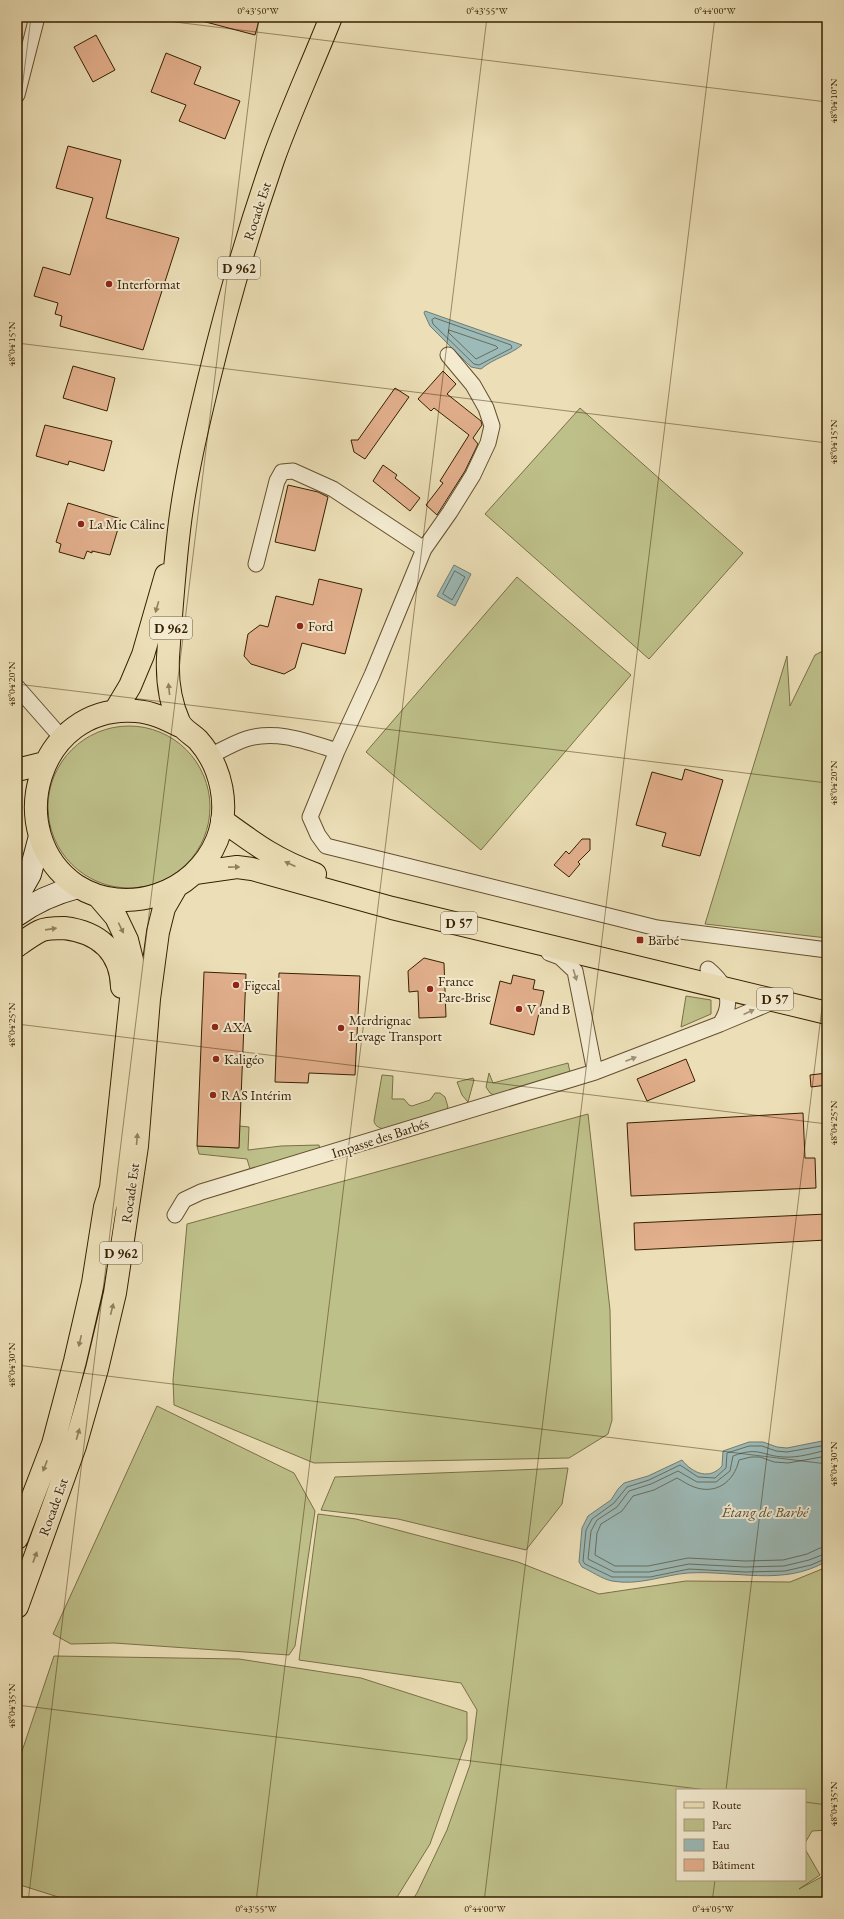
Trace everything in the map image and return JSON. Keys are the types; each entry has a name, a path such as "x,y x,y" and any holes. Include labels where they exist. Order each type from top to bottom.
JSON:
{"main road":[{"name":"Rocade Est","path":"179,529 197,426 237,272 274,158 331,17"},
{"name":"D 962","path":"115,711 130,686 143,655 179,529"},
{"name":"D 962","path":"179,529 168,659 169,692 180,726"},
{"path":"17,896 30,874 30,825 33,793 42,764 50,750 61,737 86,720 115,711 138,711 160,716 180,726 197,739 210,756 219,776 223,798 222,820 217,840 211,852 195,873 175,889 150,898 124,901 98,896 78,887 62,874 53,864 30,825"},
{"path":"17,770 42,764"},
{"name":"D 57","path":"222,820 259,848 290,865 330,880 505,923 708,969 827,998"},
{"name":"D 57","path":"195,873 237,866 252,869 333,893 827,1013"},
{"path":"17,915 51,894 78,887"},
{"name":"Rocade Est","path":"17,1607 75,1446 97,1369 115,1293 137,1146 149,999 158,932 164,908 175,889"},
{"name":"Rocade Est","path":"17,1538 53,1444 93,1283 106,1207 111,1188 131,999 132,960 127,940 116,917 98,896"},
{"path":"17,946 41,930 57,928 81,930 102,941 116,959 122,980 124,1009 104,1188 106,1207"}],"street":[{"path":"17,95 37,17"},
{"path":"448,355 474,385 486,408 492,426 488,443 473,475 450,512 424,549 372,675 337,751 310,817 318,835 326,846 657,928 827,950"},
{"path":"256,564 277,481 282,472 293,471 333,489 424,549"},
{"path":"17,686 61,737"},
{"path":"210,756 246,739 263,735 284,735 337,751"},
{"path":"426,916 504,941 560,956 572,966 575,971 595,1072"},
{"path":"708,969 718,978 727,994 729,1005 725,1017 720,1024"},
{"name":"Impasse des Barbés","path":"175,1215 184,1200 201,1192 595,1072 778,1000"}],"green space":[{"path":"580,408 743,553 649,659 485,514"},
{"path":"517,577 631,675 481,850 366,752"},
{"path":"827,649 827,938 705,924 787,656 790,706 815,655"},
{"path":"121,726 137,726 160,732 180,744 192,756 207,783 210,807 207,831 204,838 192,858 180,870 153,885 137,888 121,888 98,882 78,870 66,858 51,831 48,815 48,799 54,776 66,756 78,744 105,729"},
{"path":"686,996 711,1000 711,1014 681,1027"},
{"path":"568,1063 570,1072 496,1096 490,1093 486,1087 489,1073 493,1083"},
{"path":"382,1075 393,1076 392,1099 404,1099 409,1105 412,1106 430,1100 435,1093 440,1093 445,1097 448,1107 446,1110 383,1129 380,1128 374,1121"},
{"path":"473,1078 474,1080 468,1102 462,1095 457,1082"},
{"path":"588,1114 610,1310 612,1420 608,1434 569,1458 314,1463 174,1405 173,1380 187,1224"},
{"path":"239,1126 249,1127 248,1150 281,1146 319,1145 320,1149 318,1151 250,1169 247,1159 199,1154 197,1146 238,1148"},
{"path":"157,1406 294,1473 315,1511 295,1646 289,1655 114,1643 71,1644 53,1634"},
{"path":"568,1468 562,1504 526,1550 398,1519 321,1510 335,1477"},
{"path":"318,1514 356,1519 518,1562 599,1594 686,1581 790,1582 827,1567 827,1830 812,1831 806,1841 806,1789 676,1789 676,1881 806,1881 806,1851 820,1875 799,1889 827,1874 827,1902 411,1902 417,1893 447,1830 470,1765 477,1710 461,1683 299,1660"},
{"path":"54,1656 239,1659 361,1678 467,1712 467,1739 430,1844 394,1902 74,1902 17,1884 17,1766"}],"water":[{"path":"425,311 522,345 481,369 471,367 430,326 424,313"},
{"path":"454,565 471,574 455,606 437,596"},
{"name":"Étang de Barbé","path":"827,1440 827,1561 810,1569 776,1575 759,1576 688,1573 632,1582 604,1579 582,1567 579,1562 582,1528 588,1516 611,1500 624,1483 648,1476 682,1460 696,1472 702,1474 712,1473 722,1466 723,1451 749,1442 763,1442 777,1447 787,1448"}],"building":[{"path":"203,17 260,17 255,35 202,21"},
{"path":"96,35 115,70 93,82 74,47"},
{"path":"166,53 201,67 194,84 240,101 225,139 179,121 186,105 151,92"},
{"path":"68,146 121,160 106,218 179,238 143,350 60,326 62,316 55,314 58,303 34,296 43,267 70,275 93,198 56,188"},
{"path":"73,366 115,378 107,411 63,398"},
{"path":"443,371 456,384 447,394 481,421 482,425 473,438 478,444 465,471 437,515 426,505 443,483 440,481 469,435 434,408 431,411 418,399"},
{"path":"395,388 409,397 365,459 354,452 351,440 358,440"},
{"path":"45,425 112,441 104,471 69,461 68,465 36,456"},
{"path":"383,465 397,475 395,478 420,498 410,511 373,481"},
{"path":"288,485 318,492 328,497 315,551 275,542"},
{"name":"La Mie Câline","path":"68,503 121,519 110,555 87,551 84,559 59,552 61,544 56,542"},
{"path":"319,579 362,589 345,654 302,643 295,668 284,674 251,664 244,656 248,634 260,625 268,627 276,596 313,605"},
{"path":"685,769 723,780 700,856 662,846 666,833 636,825 652,772 682,780"},
{"path":"582,839 590,839 590,850 578,862 580,864 569,877 554,865 566,851 569,854"},
{"path":"424,958 444,963 446,1017 419,1018 418,991 409,992 408,971"},
{"path":"204,972 246,974 239,1148 197,1146"},
{"path":"279,973 360,976 355,1075 309,1073 308,1083 275,1082"},
{"path":"513,975 535,980 533,989 544,991 534,1035 490,1024 500,981 511,984"},
{"path":"686,1059 695,1081 647,1101 637,1079"},
{"path":"827,1073 827,1085 811,1087 810,1075"},
{"path":"803,1113 805,1158 815,1158 816,1188 631,1196 627,1123"},
{"path":"827,1214 827,1240 635,1250 634,1223"}],"place":[{"name":"Interformat","path":"109,284"},
{"name":"La Mie Câline","path":"81,524"},
{"name":"Ford","path":"300,626"},
{"name":"Barbé","path":"640,940"},
{"name":"Figecal","path":"236,985"},
{"name":"France Pare-Brise","path":"430,989"},
{"name":"V and B","path":"519,1009"},
{"name":"AXA","path":"215,1027"},
{"name":"Merdrignac Levage Transport","path":"341,1028"},
{"name":"Kaligéo","path":"216,1059"},
{"name":"RAS Intérim","path":"213,1095"}]}
